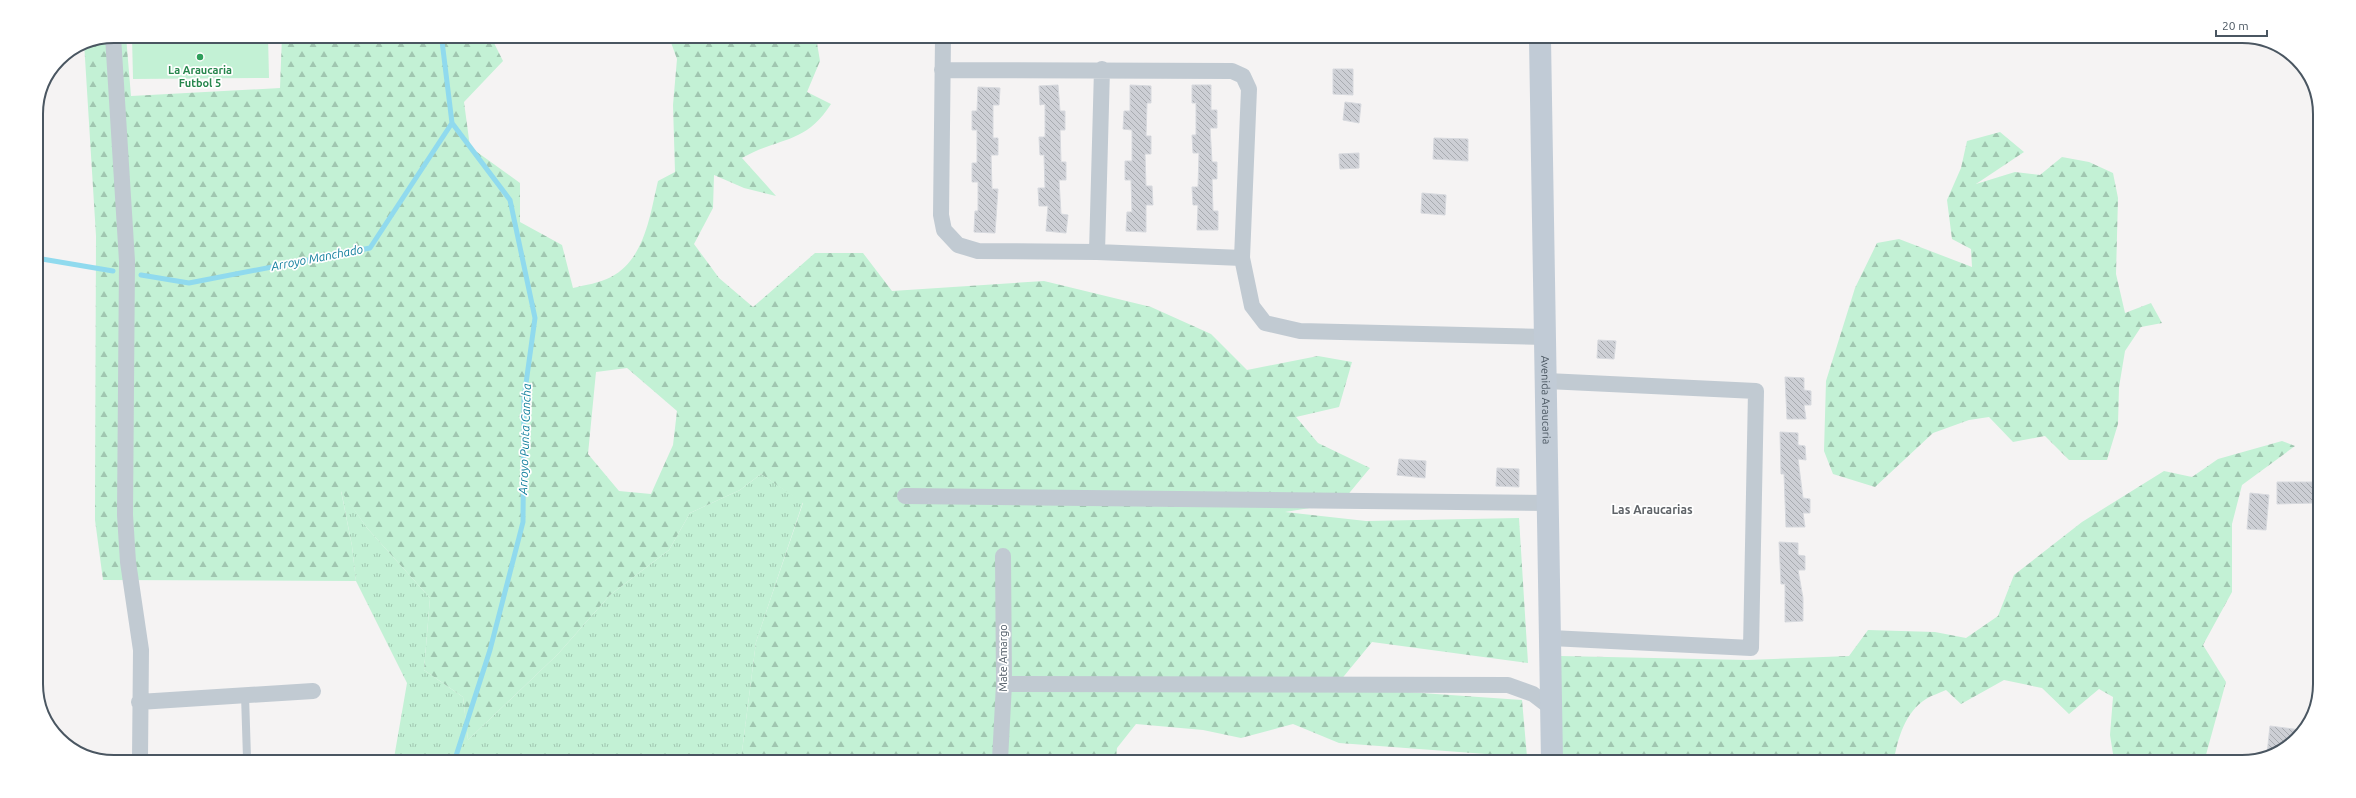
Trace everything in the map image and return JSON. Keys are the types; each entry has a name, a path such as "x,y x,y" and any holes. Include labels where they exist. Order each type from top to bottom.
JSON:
{"main road":[{"name":"Avenida Araucaria","path":"1540,43 1549,503 1550,708 1552,755"}],"street":[{"path":"113,43 127,261 125,514 128,562 141,650 139,702 140,755"},
{"path":"942,43 941,215 944,230 958,245 978,251 1097,252 1242,258"},
{"path":"942,70 1102,69 1232,71 1243,76 1249,89 1242,258 1252,306 1265,323 1300,331 1546,337"},
{"path":"1097,252 1102,69"},
{"path":"1546,381 1756,391 1751,648 1550,638"},
{"path":"905,496 1549,503"},
{"name":"Mate Amargo","path":"1000,755 1004,684 1003,556"},
{"path":"1004,684 1508,685 1533,694 1550,708"},
{"path":"139,702 313,691"}],"lane":[{"path":"245,695 247,755"}],"green space":[{"path":"127,43 131,96 280,88 282,43 494,43 503,61 464,102 470,147 520,183 520,222 562,245 573,288 607,279 622,269 632,259 639,248 649,222 658,181 675,172 673,105 677,59 671,43 817,43 820,61 807,92 831,104 811,127 801,134 767,146 742,158 776,196 744,188 714,175 713,208 694,244 719,278 753,307 815,253 863,253 892,291 1044,281 1151,307 1211,334 1247,370 1318,356 1352,362 1339,407 1296,417 1318,443 1370,468 1341,503 1285,512 1366,521 1519,518 1528,663 1372,642 1335,687 1522,700 1527,755 1500,755 1339,743 1293,724 1241,738 1203,730 1136,724 1117,748 1116,755 742,755 756,642 803,503 761,474 740,490 690,513 669,550 610,595 558,654 468,740 463,697 424,670 430,598 367,528 341,491 352,546 356,581 103,580 95,520 96,236 84,50 96,45","holes":["627,368 677,411 673,445 651,494 619,491 588,454 596,372"]},
{"name":"La Araucaria Futbol 5","path":"132,43 268,43 269,78 133,79"},
{"path":"2000,132 2024,152 1976,184 2015,172 2040,175 2062,157 2089,162 2113,173 2118,198 2116,274 2125,313 2151,303 2162,323 2141,327 2125,351 2119,387 2118,424 2107,460 2069,460 2045,436 2013,442 1989,417 1969,420 1933,433 1875,487 1833,474 1824,451 1826,381 1855,288 1877,243 1899,239 1972,267 1971,249 1952,239 1947,200 1961,168 1967,141"},
{"path":"2282,441 2295,446 2242,485 2232,524 2232,592 2203,645 2226,682 2206,755 2113,755 2110,735 2113,697 2099,689 2069,714 2042,688 2004,680 1961,704 1946,690 1926,699 1919,704 1908,718 1900,735 1895,755 1558,755 1561,656 1747,660 1849,656 1868,630 1935,632 1966,638 1998,616 2014,575 2082,522 2164,471 2192,477 2218,459"},
{"path":"761,474 803,502 756,642 742,755 395,755 407,683 356,581 352,546 341,490 367,528 430,598 424,670 463,697 468,740 558,654 610,595 669,550 690,513 740,490"}],"building":[{"path":"1333,69 1353,69 1353,95 1333,94"},
{"path":"1058,85 1060,111 1065,111 1065,130 1060,130 1061,162 1066,162 1066,180 1059,180 1061,214 1068,215 1066,233 1046,231 1048,206 1039,206 1038,188 1045,188 1044,155 1040,155 1039,137 1045,137 1045,104 1040,105 1039,86"},
{"path":"1130,85 1151,86 1151,103 1147,103 1146,136 1151,136 1151,154 1145,154 1146,186 1152,186 1153,205 1146,205 1146,232 1126,231 1127,212 1132,212 1131,180 1125,180 1125,161 1132,161 1132,130 1123,129 1124,111 1130,111"},
{"path":"1192,85 1211,85 1211,110 1217,110 1217,128 1210,128 1212,162 1217,162 1217,179 1212,179 1213,211 1218,211 1218,230 1197,230 1198,205 1193,205 1192,187 1198,187 1199,153 1193,153 1192,135 1196,135 1196,103 1192,103"},
{"path":"978,87 1000,88 999,105 993,105 993,138 998,138 998,155 991,155 992,189 998,189 995,233 974,232 975,211 978,211 978,182 972,182 972,163 977,163 977,130 972,130 972,111 977,111"},
{"path":"1345,102 1361,104 1359,123 1343,120"},
{"path":"1434,138 1468,139 1468,161 1433,159"},
{"path":"1359,153 1359,168 1340,169 1339,154"},
{"path":"1422,193 1446,195 1445,215 1421,213"},
{"path":"1598,340 1616,341 1614,359 1597,358"},
{"path":"1785,377 1804,378 1804,390 1811,391 1811,405 1804,405 1806,419 1787,419"},
{"path":"1780,432 1798,433 1798,445 1805,446 1806,460 1798,459 1803,498 1810,499 1810,513 1803,513 1805,527 1786,527 1784,474 1781,474"},
{"path":"1399,459 1426,461 1425,478 1397,475"},
{"path":"1497,468 1519,469 1519,487 1496,486"},
{"path":"2277,482 2313,482 2313,503 2277,504"},
{"path":"2250,493 2269,495 2266,530 2247,529"},
{"path":"1779,542 1798,543 1798,555 1805,556 1805,570 1798,570 1803,598 1803,621 1785,622 1785,584 1781,584"},
{"path":"2270,726 2296,729 2285,740 2267,750"}],"waterway":[{"name":"Arroyo Punta Cancha","path":"442,43 452,123 510,200 535,318 524,398 523,522 490,650 456,755"},
{"name":"Arroyo Manchado","path":"141,275 189,283 370,248 452,123"},
{"name":"Arroyo Manchado","path":"43,259 113,271"}],"place":[{"name":"La Araucaria Futbol 5","path":"200,57"}],"district":[{"name":"Las Araucarias","path":"1652,510"}]}
